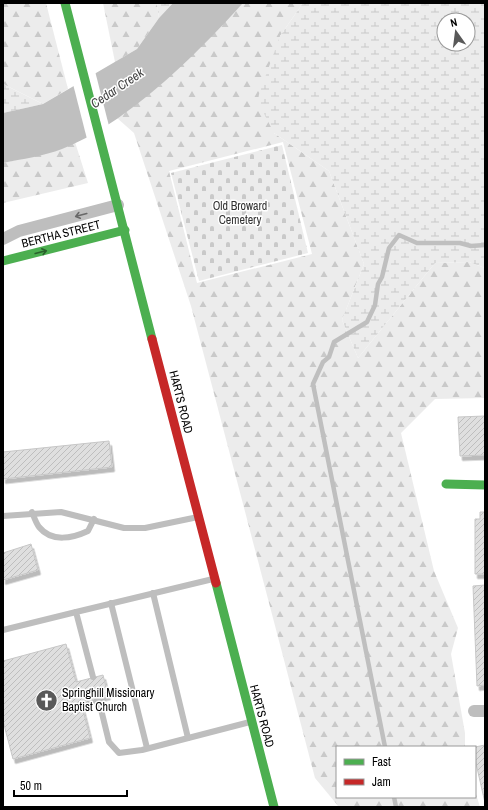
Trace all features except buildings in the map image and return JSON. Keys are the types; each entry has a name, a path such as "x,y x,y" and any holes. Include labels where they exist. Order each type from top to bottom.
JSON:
{"street":[{"name":"HARTS ROAD","path":"65,3 274,807"},
{"path":"3,239 19,231 118,205"},
{"name":"BERTHA STREET","path":"3,261 125,230"},
{"path":"446,484 485,485"}],"lane":[{"path":"32,512 38,527 49,535 62,538 75,537 88,531 94,519"},
{"path":"3,516 32,512 61,512 94,519 124,528 145,528 198,516"},
{"path":"3,630 214,578"},
{"path":"153,593 188,738"},
{"path":"111,603 147,748"},
{"path":"76,612 93,677"},
{"path":"98,697 109,742 119,753 147,748 252,722"}],"green space":[{"path":"3,3 46,3 68,89 43,104 3,84"},
{"path":"103,3 157,3 159,18 137,49 115,62"},
{"path":"157,3 173,3 159,18"},
{"path":"243,3 303,3 280,36 274,133 329,171 364,264 342,320 358,358 435,263 469,262 485,268 485,398 435,399 401,433 434,571 458,628 451,654 465,733 465,746 336,746 336,798 476,798 476,794 480,807 339,807 315,778 191,306 134,133 117,118 160,85","holes":["283,142 312,254 197,283 169,171"]},
{"path":"303,3 485,3 485,268 469,262 435,263 358,358 342,320 364,264 329,171 274,133 257,100 280,36"},
{"path":"3,84 43,104 3,113"},
{"path":"75,142 88,183 3,203 3,163 61,149"},
{"name":"Old Broward Cemetery","path":"282,145 308,253 199,281 171,173"}],"water":[{"name":"Cedar Creek","path":"173,3 243,3 183,65 160,86 111,123 87,138 62,149 3,163 3,113 43,104 137,49 159,18"}],"pier":[{"path":"95,71 109,126 87,139 73,84"}],"waterway":[{"path":"385,746 313,384 323,362 329,357 334,342 367,322 375,305 378,284 382,277 389,248 399,235 417,243 460,243 471,246 485,245"},
{"path":"394,798 396,807"}],"traffic: fast":[{"path":"65,3 152,339"},
{"path":"3,261 125,230"},
{"path":"446,484 485,485"},
{"path":"216,583 274,807"}],"traffic: jam":[{"path":"152,339 216,583"}],"place":[{"name":"Springhill Missionary Baptist Church","path":"46,700"}]}
